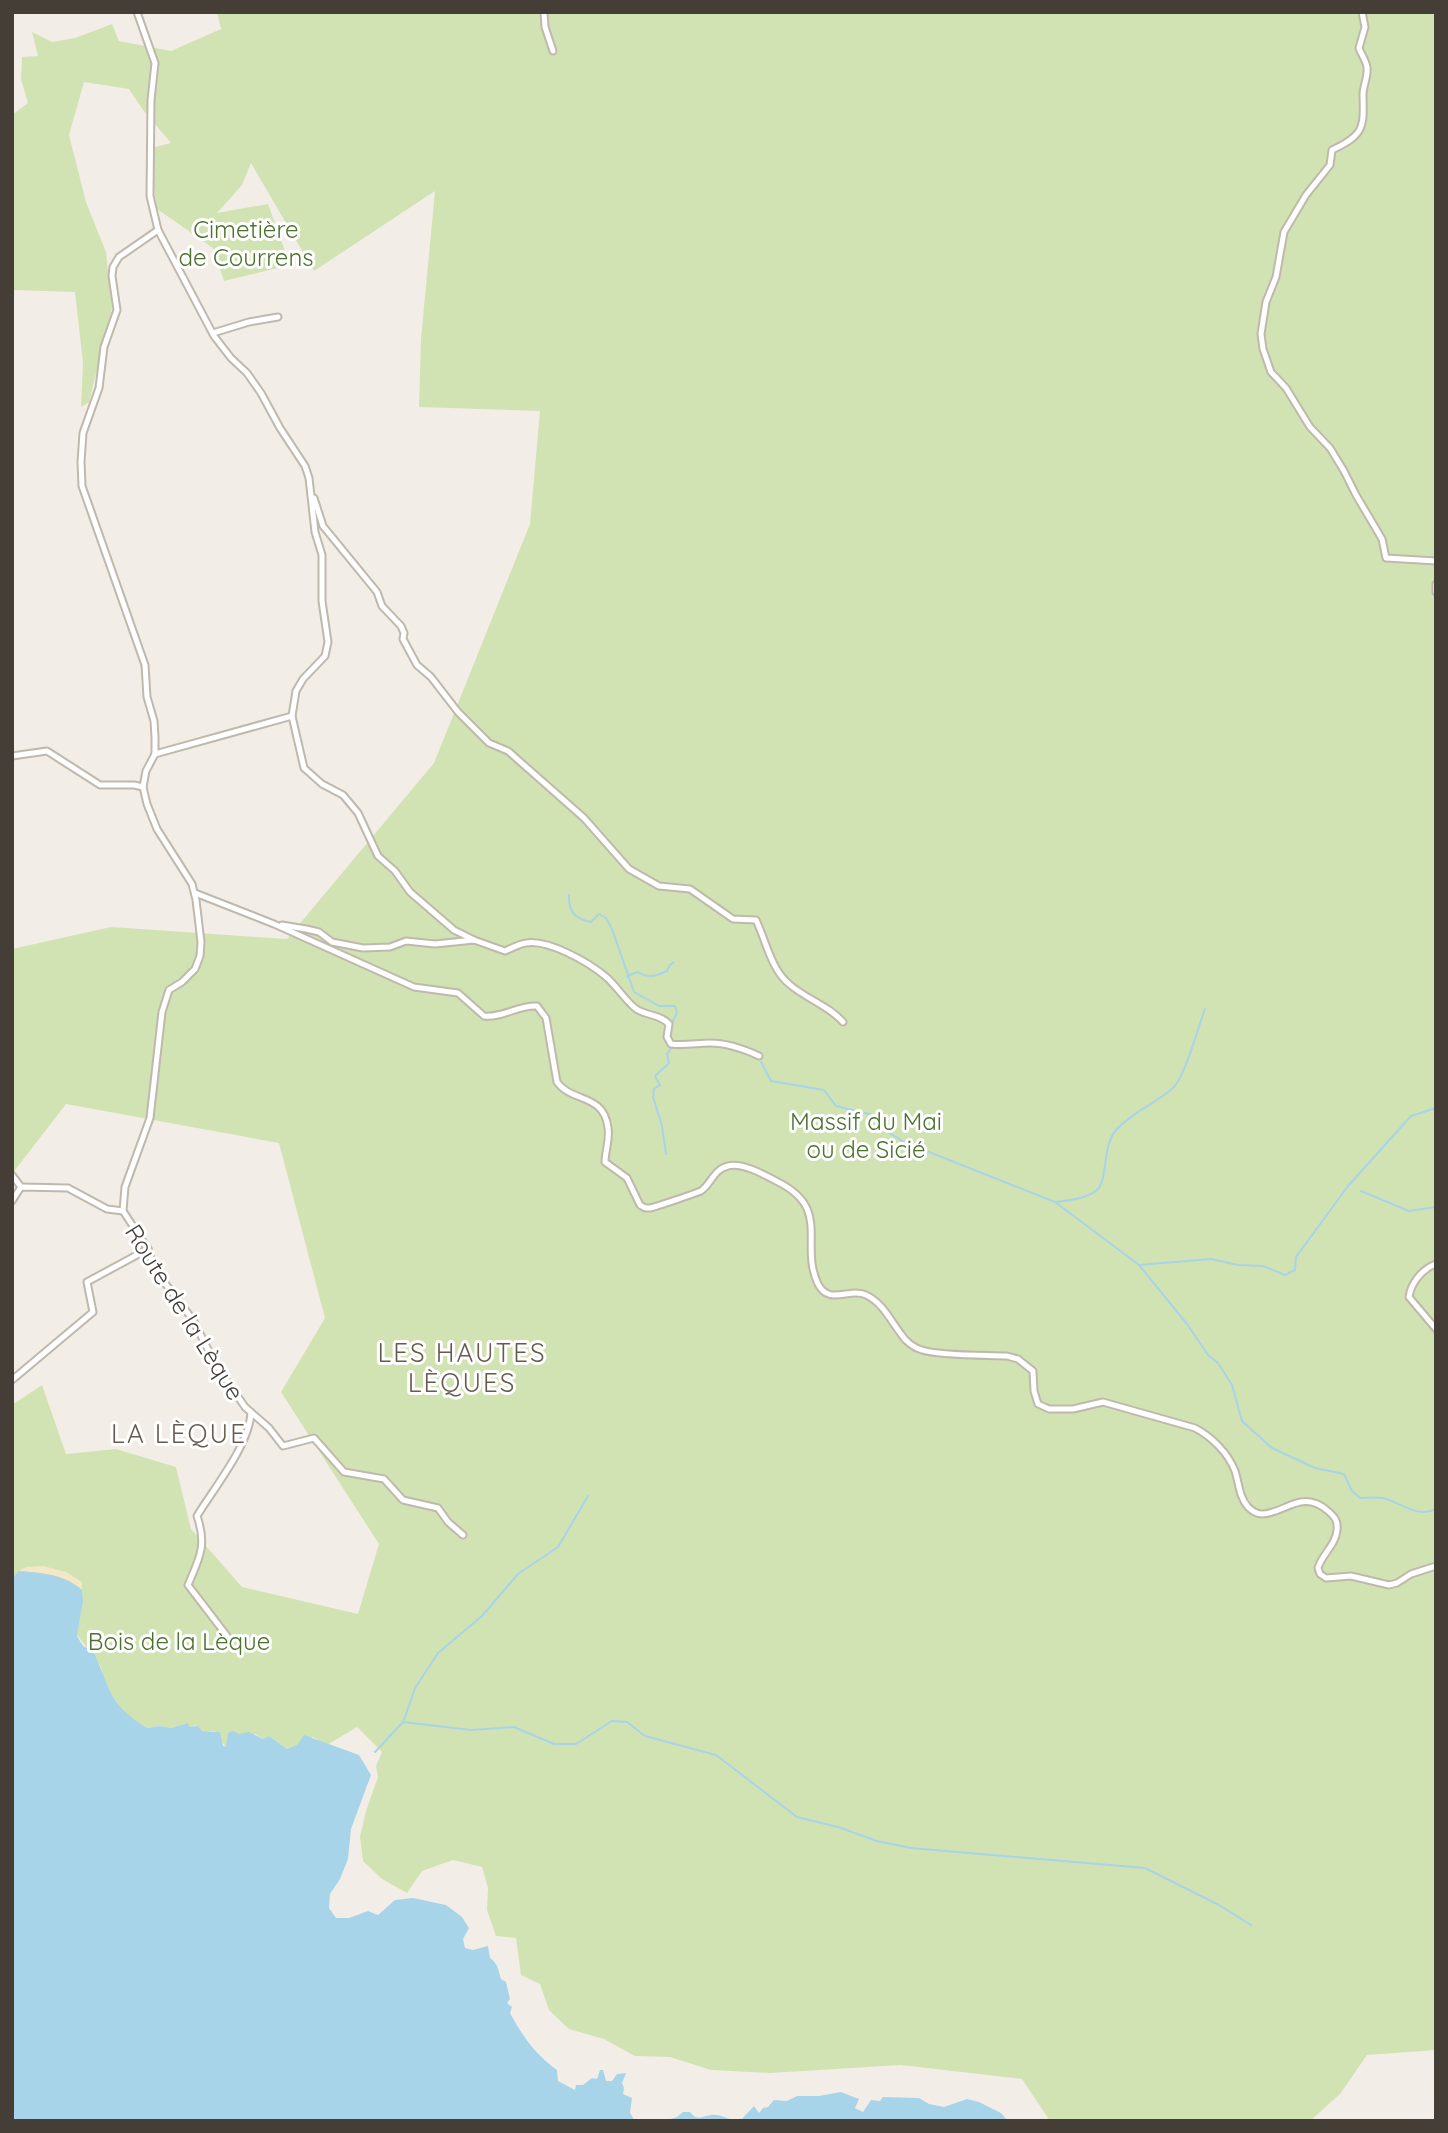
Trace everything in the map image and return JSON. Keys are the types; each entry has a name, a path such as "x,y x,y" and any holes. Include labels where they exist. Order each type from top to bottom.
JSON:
{"street":[{"path":"137,12 155,63 151,100 150,196 158,230 213,333 231,358 247,373 305,466 311,492 315,532 322,555 322,601 328,650 299,685 292,716 304,768 322,784 342,795 358,813 378,856 395,871 420,901 454,930 505,951 524,943 556,947 605,976 634,1007 645,1014 665,1020 668,1024 667,1037 671,1044 684,1046 711,1042 759,1056"},
{"path":"544,12 545,27 553,51"},
{"path":"1362,12 1365,27 1359,48 1367,67 1363,93 1364,123 1351,139 1332,150 1330,165 1306,195 1284,232 1276,277 1266,302 1261,334 1263,349 1271,372 1286,388 1310,427 1329,448 1344,471 1382,539 1386,558 1436,561"},
{"path":"158,230 119,257 113,267 117,310 104,347 99,388 83,433 82,486 145,665 147,697 154,720 155,754 146,771 143,788 147,804 157,829 195,893 274,924 414,986 458,993 484,1016 495,1016 529,1006 540,1008 546,1018 557,1082 563,1089 593,1101 602,1110 609,1130 606,1162 627,1178 643,1207 651,1207 701,1191 718,1171 726,1166 739,1166 775,1180 797,1194 807,1209 811,1224 814,1268 822,1289 829,1295 859,1292 867,1295 879,1303 901,1336 921,1350 1018,1359 1032,1371 1038,1404 1049,1409 1073,1409 1103,1402 1195,1428 1206,1434 1229,1460 1246,1505 1257,1514 1304,1502 1324,1508 1336,1518 1336,1537 1318,1568 1320,1574 1326,1578 1351,1576 1389,1585 1436,1566"},
{"path":"213,333 278,317"},
{"path":"311,492 319,508 323,526 377,592 382,606 401,626 409,652 458,712 489,743 508,751 584,818 629,869 659,886 690,889 733,919 756,920 779,974 788,984 836,1013 844,1022"},
{"path":"1436,584 1436,592"},
{"path":"155,754 292,716"},
{"path":"12,756 47,751 100,785 134,785 143,788"},
{"name":"Route de la Lèque","path":"195,893 200,929 200,956 195,969 169,990 162,1012 150,1118 125,1187 123,1211 148,1249 155,1270 194,1320 216,1365 251,1412 269,1428 283,1446 314,1438 344,1472 384,1479 403,1500 438,1508 448,1522 463,1535"},
{"path":"274,924 319,932 332,942 363,948 390,947 406,941 435,944 474,940"},
{"path":"12,1175 21,1187"},
{"path":"21,1187 68,1188 107,1209 123,1211"},
{"path":"12,1201 21,1187"},
{"path":"12,1380 93,1312 87,1282 148,1249"},
{"path":"1436,1264 1421,1274 1411,1288 1409,1297 1436,1329"},
{"path":"219,1648 228,1639 227,1636 188,1585 200,1556 203,1540 197,1516 235,1454 250,1422 251,1412"}],"green space":[{"name":"Massif du Mai ou de Sicié","path":"217,12 1436,12 1436,2050 1367,2055 1340,2094 1310,2121 1050,2121 1022,2079 901,2065 770,2073 711,2070 670,2057 635,2056 604,2039 569,2029 549,2010 540,1984 521,1975 516,1938 496,1936 487,1910 488,1888 482,1867 453,1860 422,1871 407,1893 382,1879 363,1861 360,1837 378,1777 376,1766 382,1752 357,1727 327,1745 313,1737 287,1749 269,1736 263,1739 255,1734 229,1743 226,1748 215,1731 201,1731 195,1725 188,1727 188,1723 171,1728 147,1728 125,1714 108,1691 100,1665 77,1635 83,1602 12,1579 12,1405 42,1385 66,1454 116,1449 176,1467 191,1529 242,1587 358,1614 379,1544 281,1392 325,1318 279,1143 66,1104 12,1174 12,949 111,927 287,939 434,763 530,524 540,411 419,407 421,339 435,191 314,271 251,163 242,185 217,213 268,204 290,265 224,281 213,248 157,209 151,148 171,143 129,89 84,82 69,135 86,202 106,252 112,308 89,402 81,407 83,363 75,292 12,290 12,115 28,103 21,79 22,57 38,56 32,32 52,42 75,38 112,24 119,41 171,51 221,29"}],"sand":[{"path":"43,1566 66,1572 82,1582 82,1590 60,1577 19,1571 26,1567"}],"water":[{"path":"19,1571 60,1577 82,1590 83,1602 77,1636 83,1646 93,1651 117,1702 147,1728 171,1728 188,1723 189,1727 198,1726 202,1731 220,1732 223,1746 226,1747 228,1733 233,1731 239,1734 249,1732 263,1739 269,1736 287,1749 297,1745 304,1735 359,1755 371,1775 351,1829 348,1859 330,1894 329,1908 336,1918 349,1918 368,1911 378,1915 395,1900 413,1898 446,1905 462,1917 469,1928 463,1939 465,1948 473,1950 488,1946 490,1958 497,1965 501,1979 506,1982 510,1999 507,2003 512,2007 510,2013 530,2044 557,2070 558,2081 575,2090 576,2085 583,2085 592,2078 597,2079 600,2070 603,2070 606,2081 612,2081 617,2074 626,2073 622,2083 623,2094 632,2098 630,2113 635,2121 12,2121 12,1579"},
{"path":"841,2092 859,2099 855,2108 863,2112 871,2100 880,2101 883,2097 919,2098 929,2104 944,2107 967,2099 1001,2113 1008,2121 740,2121 754,2106 759,2113 774,2100 787,2101 797,2096"},
{"path":"683,2112 690,2112 697,2117 717,2115 734,2121 664,2121"}],"waterway":[{"path":"569,895 571,910 581,919 591,922 599,914 606,918 634,992 659,1006 675,1006 677,1013 670,1027"},
{"path":"627,976 638,972 646,976 656,975 667,971 674,962"},
{"path":"1056,1202 1083,1197 1097,1190 1103,1179 1109,1145 1116,1130 1136,1113 1166,1094 1178,1082 1205,1009"},
{"path":"666,1154 662,1126 653,1097 654,1089 660,1085 655,1076 669,1063 667,1054 672,1047"},
{"path":"761,1062 771,1081 824,1090 836,1106 873,1115 888,1132 907,1144"},
{"path":"1139,1265 1211,1259 1238,1265 1263,1266 1285,1275 1295,1270 1296,1257 1348,1186 1411,1116 1436,1108"},
{"path":"914,1146 1055,1202 1139,1265 1187,1324 1208,1355 1218,1363 1232,1385 1242,1421 1272,1448 1315,1468 1344,1474 1352,1491 1360,1498 1383,1498 1415,1511 1429,1512 1436,1509"},
{"path":"1361,1191 1409,1211 1436,1207"},
{"path":"404,1720 415,1688 438,1653 482,1616 518,1574 558,1547 588,1496"},
{"path":"375,1752 403,1722 471,1730 514,1727 554,1744 576,1744 612,1721 627,1722 645,1736 716,1755 797,1817 838,1827 877,1841 911,1848 1145,1868 1219,1905 1251,1925"}],"district":[{"name":"LES HAUTES LÈQUES","path":"462,1367"},
{"name":"LA LÈQUE","path":"179,1433"}],"park label":[{"name":"Cimetière de Courrens","path":"246,243"},
{"name":"Bois de la Lèque","path":"179,1641"}]}
